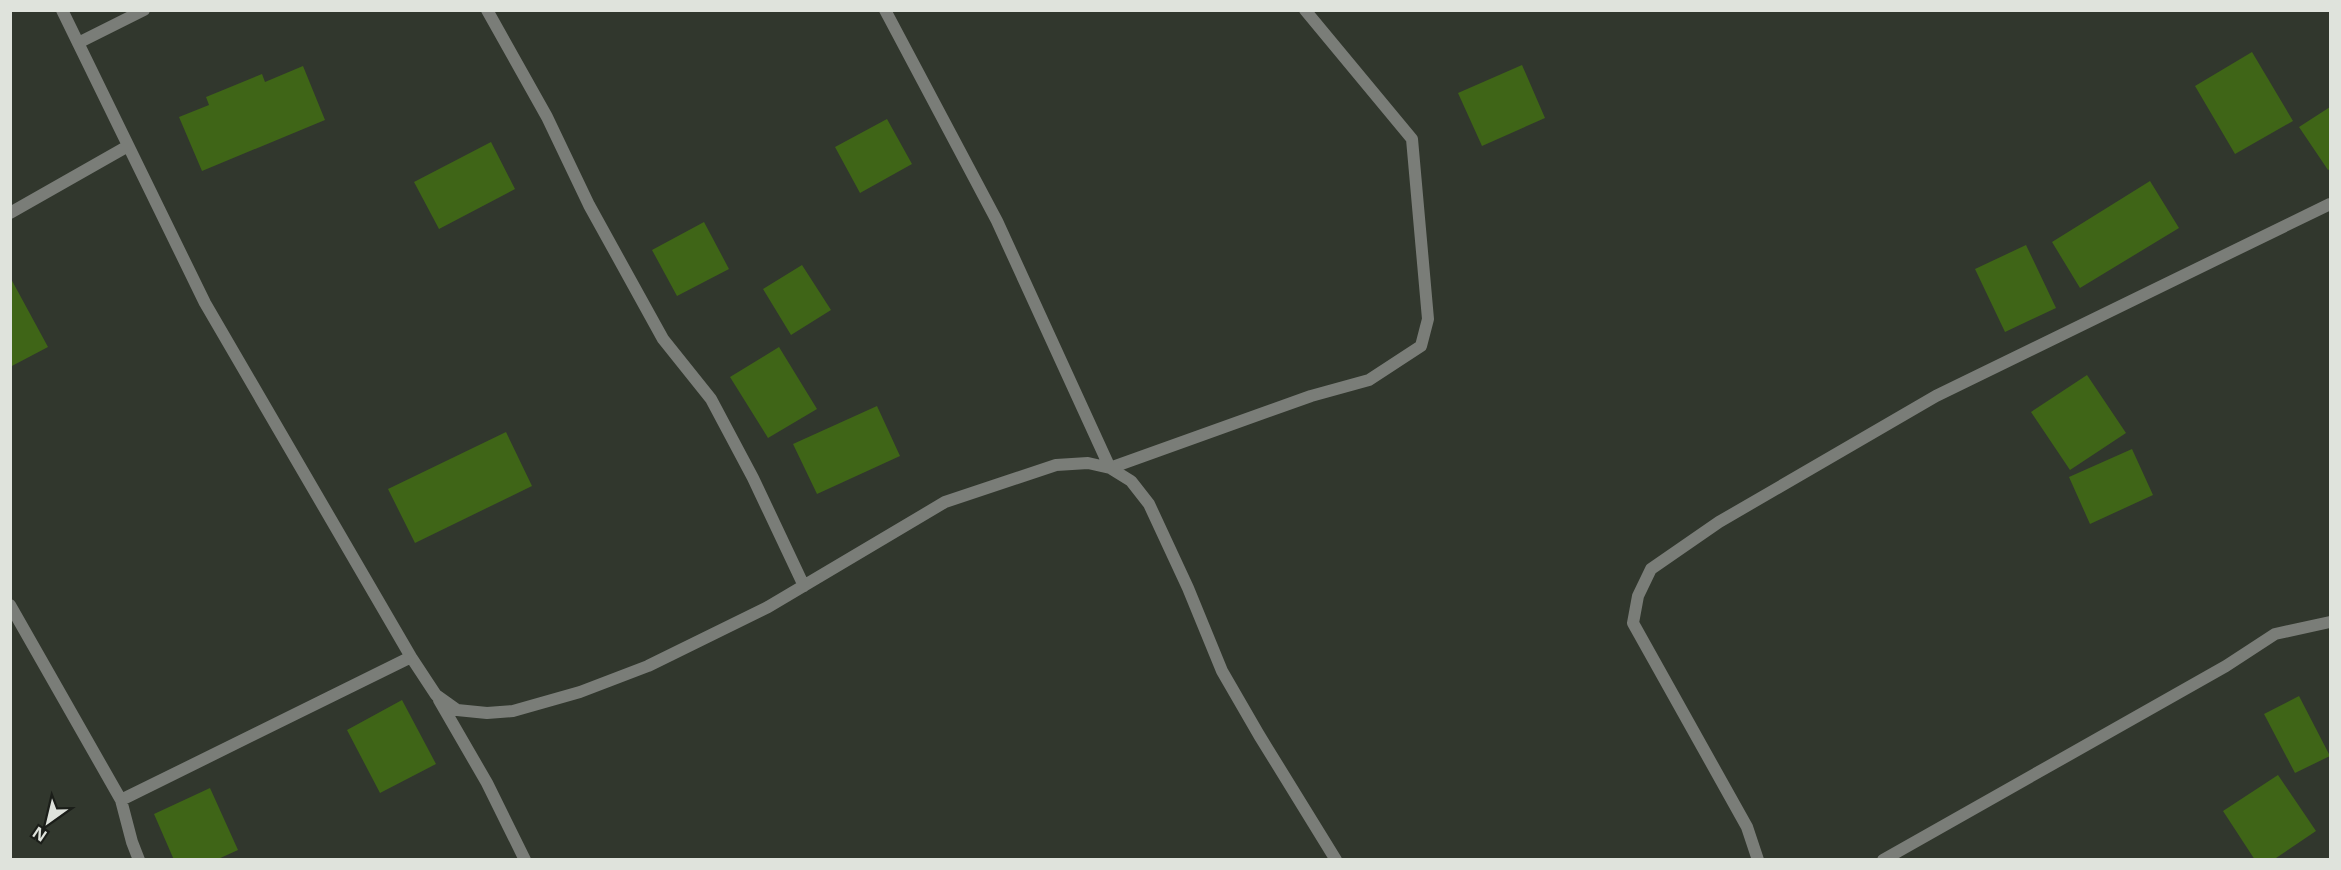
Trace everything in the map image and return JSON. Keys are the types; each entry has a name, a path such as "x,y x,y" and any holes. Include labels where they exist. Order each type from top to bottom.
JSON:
{"street":[{"path":"62,10 205,303 487,783 525,860"},
{"path":"78,43 144,10"},
{"path":"487,10 547,117 589,205 663,339 711,399 753,478 804,586"},
{"path":"885,10 997,221 1110,468"},
{"path":"1110,468 1311,396 1369,380 1421,346 1428,320 1412,139 1305,10"},
{"path":"10,213 128,146"},
{"path":"1758,860 1746,827 1634,622 1638,596 1651,569 1719,522 1936,396 2331,204"},
{"path":"436,695 458,710 487,713 513,711 580,692 648,666 768,607 945,502 1056,465 1088,463 1110,468 1131,481 1149,504 1188,588 1222,670 1258,735 1336,860"},
{"path":"10,605 121,800 139,860"},
{"path":"1883,860 2226,666 2275,634 2331,622"},
{"path":"121,800 411,657"}],"building":[{"path":"2252,52 2293,121 2235,154 2195,86"},
{"path":"1522,65 1545,118 1482,146 1458,93"},
{"path":"303,66 325,120 202,171 179,117 209,105 206,97 262,74 265,82"},
{"path":"2330,107 2330,169 2328,170 2299,127"},
{"path":"887,119 912,164 860,193 835,147"},
{"path":"491,142 515,189 439,229 414,182"},
{"path":"2150,181 2179,228 2080,288 2052,242"},
{"path":"704,222 729,269 677,296 652,250"},
{"path":"2026,245 2056,308 2005,332 1975,269"},
{"path":"802,265 831,310 791,335 763,289"},
{"path":"10,277 48,347 10,367"},
{"path":"779,347 817,409 768,438 730,377"},
{"path":"2087,375 2126,433 2070,470 2031,412"},
{"path":"877,406 900,456 817,494 793,444"},
{"path":"506,432 532,486 415,543 388,489"},
{"path":"2132,449 2153,495 2090,524 2069,477"},
{"path":"2299,696 2330,756 2295,773 2264,714"},
{"path":"402,700 436,764 380,793 347,730"},
{"path":"2278,775 2316,831 2273,860 2255,860 2223,811"},
{"path":"210,788 238,850 216,860 174,860 154,814"}]}
